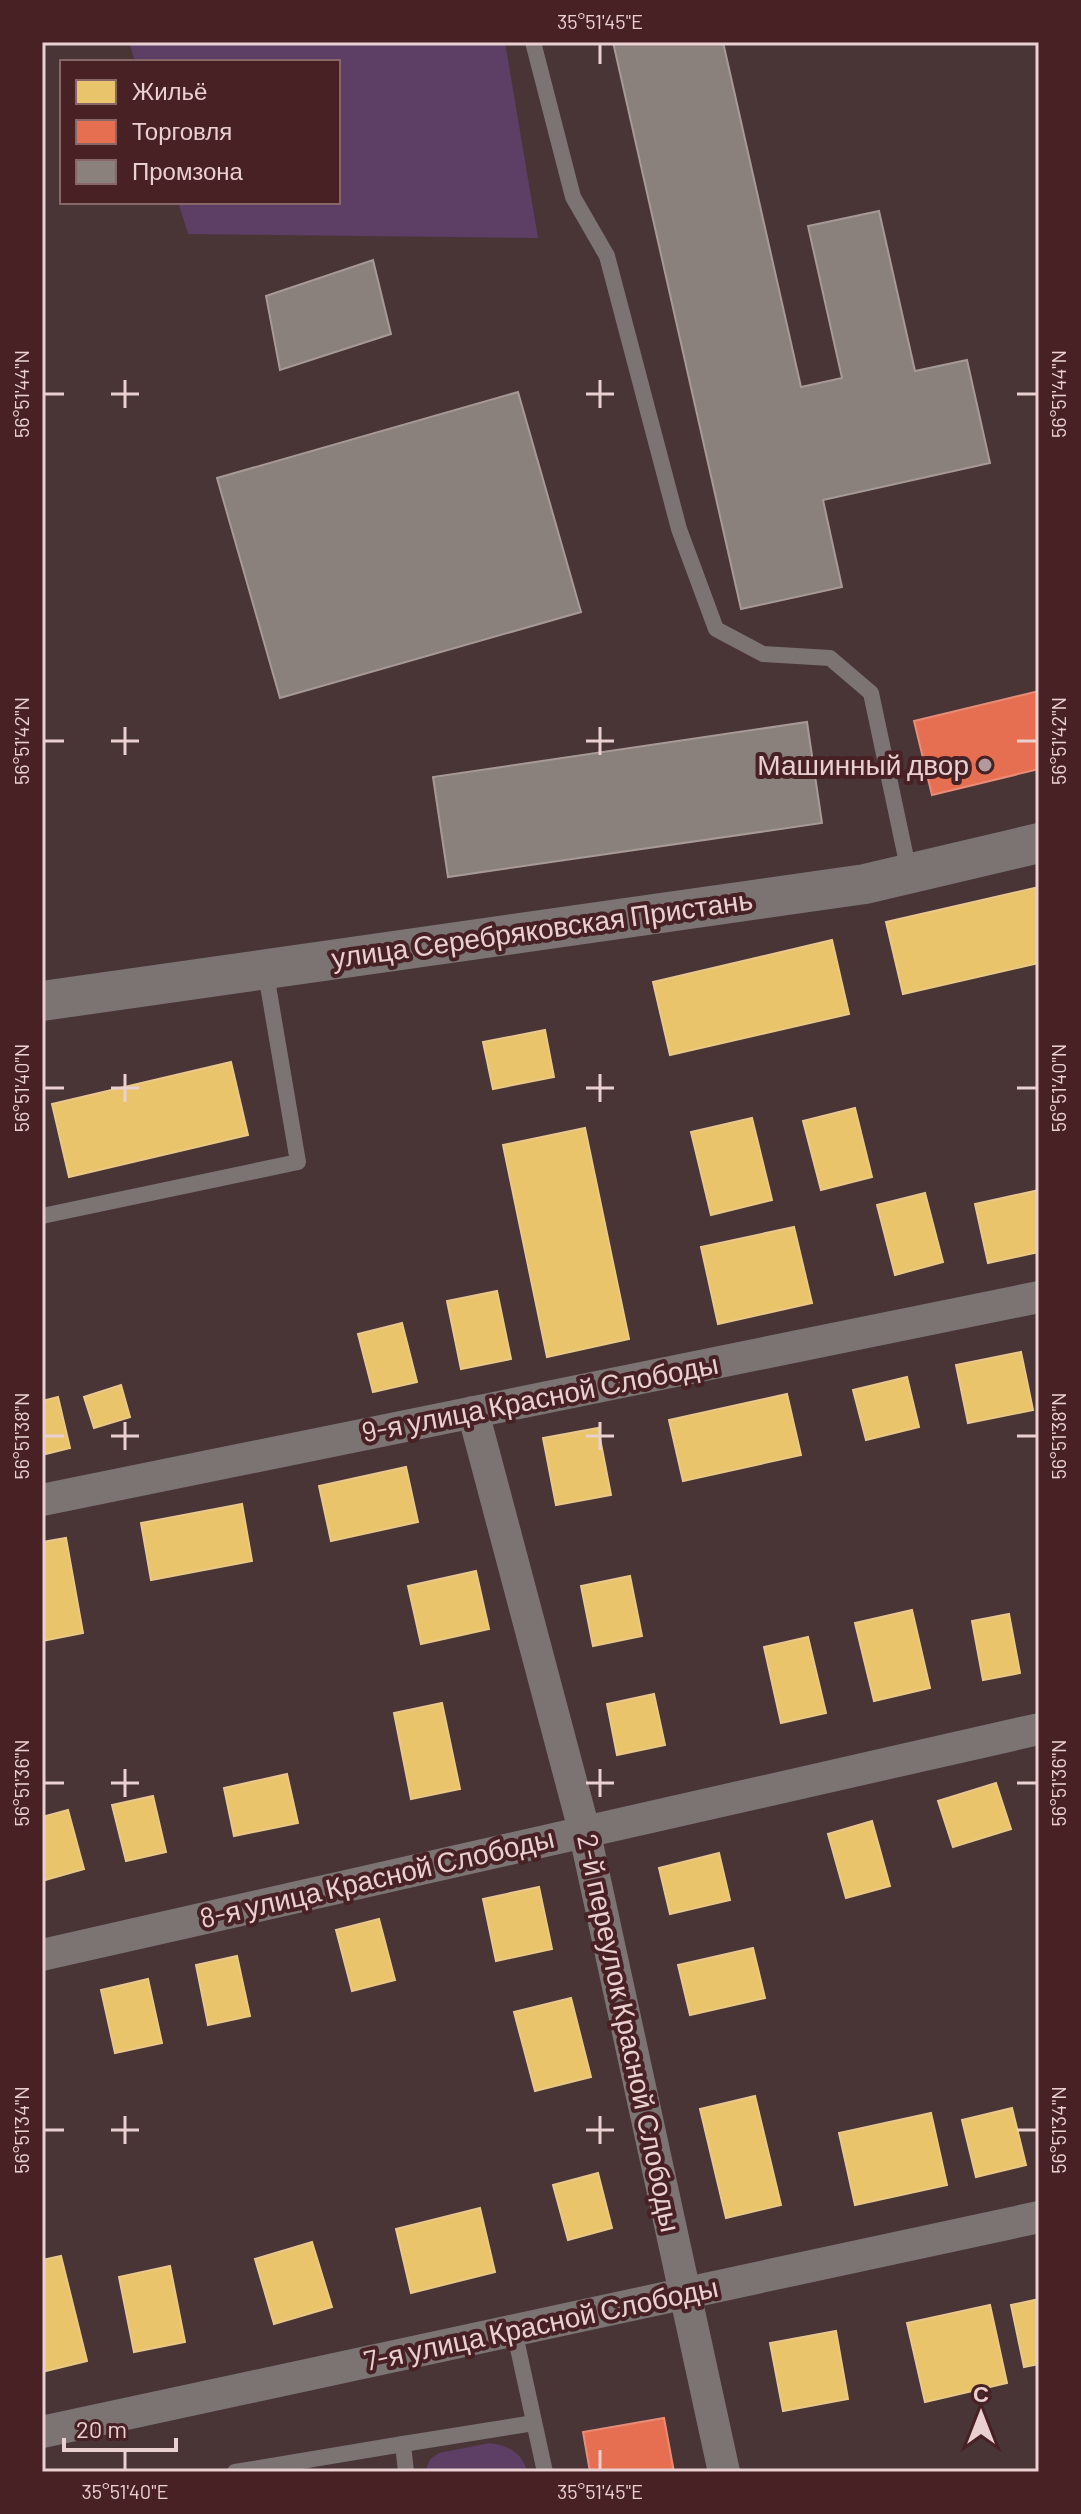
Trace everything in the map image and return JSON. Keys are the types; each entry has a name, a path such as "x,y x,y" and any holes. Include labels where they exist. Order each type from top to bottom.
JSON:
{"street":[{"name":"улица Серебряковская Пристань","path":"42,1001 865,884 1039,843"},
{"name":"9-я улица Красной Слободы","path":"42,1500 1039,1297"},
{"name":"2-й переулок Красной Слободы","path":"473,1412 584,1830 724,2472"},
{"name":"8-я улица Красной Слободы","path":"42,1955 1039,1729"},
{"name":"7-я улица Красной Слободы","path":"42,2432 1039,2217"}],"lane":[{"path":"533,42 573,197 607,256 679,529 716,629 763,654 830,658 871,693 909,874"},
{"path":"42,1216 298,1162 265,967"},
{"path":"514,2330 545,2472"},
{"path":"235,2472 534,2423"},
{"path":"403,2444 406,2472"}],"shaded area":[{"path":"129,42 505,42 538,238 188,234 179,204 340,204 340,60 134,60"},
{"path":"490,2443 514,2452 527,2472 425,2472 430,2459 439,2453"}],"building: Жильё":[{"path":"1039,887 1039,963 903,994 886,922"},
{"path":"832,940 849,1014 670,1055 653,982"},
{"path":"545,1030 554,1077 493,1089 483,1042"},
{"path":"231,1062 248,1135 69,1177 52,1104"},
{"path":"855,1108 872,1177 821,1190 803,1121"},
{"path":"752,1118 772,1200 711,1215 691,1132"},
{"path":"585,1128 629,1339 547,1357 503,1145"},
{"path":"1039,1190 1039,1252 988,1263 975,1204"},
{"path":"925,1193 943,1262 895,1275 877,1205"},
{"path":"794,1227 812,1303 718,1324 701,1247"},
{"path":"497,1291 511,1359 461,1369 447,1301"},
{"path":"402,1323 417,1382 373,1392 358,1334"},
{"path":"1021,1352 1033,1410 968,1423 956,1365"},
{"path":"907,1377 919,1427 866,1440 853,1390"},
{"path":"121,1385 130,1417 94,1428 84,1397"},
{"path":"787,1394 801,1455 683,1481 669,1420"},
{"path":"58,1397 70,1448 42,1455 42,1401"},
{"path":"598,1428 611,1495 556,1505 543,1438"},
{"path":"406,1467 418,1522 331,1541 319,1486"},
{"path":"242,1504 252,1561 151,1580 141,1523"},
{"path":"66,1538 83,1633 42,1641 42,1542"},
{"path":"476,1571 489,1629 421,1644 408,1586"},
{"path":"630,1576 642,1636 593,1646 581,1586"},
{"path":"912,1610 930,1688 874,1701 855,1623"},
{"path":"1009,1614 1020,1673 983,1680 972,1621"},
{"path":"808,1637 826,1713 781,1723 764,1647"},
{"path":"654,1694 665,1745 617,1755 607,1704"},
{"path":"442,1703 460,1789 411,1799 394,1713"},
{"path":"287,1774 298,1823 234,1836 224,1788"},
{"path":"996,1783 1011,1829 953,1847 938,1801"},
{"path":"153,1796 166,1852 126,1861 112,1805"},
{"path":"68,1810 84,1869 42,1881 42,1817"},
{"path":"872,1821 890,1886 846,1898 828,1834"},
{"path":"719,1853 730,1900 670,1914 659,1868"},
{"path":"539,1887 552,1949 496,1961 483,1899"},
{"path":"379,1919 395,1980 352,1991 336,1930"},
{"path":"753,1948 765,1998 690,2015 678,1965"},
{"path":"237,1956 250,2016 208,2025 196,1965"},
{"path":"148,1979 162,2043 115,2053 101,1990"},
{"path":"571,1998 591,2077 535,2091 514,2012"},
{"path":"755,2096 781,2205 726,2218 700,2109"},
{"path":"1012,2108 1026,2165 976,2177 962,2120"},
{"path":"931,2113 947,2185 855,2205 839,2133"},
{"path":"598,2173 612,2228 568,2240 553,2185"},
{"path":"480,2208 495,2272 411,2293 396,2229"},
{"path":"312,2242 332,2307 274,2324 255,2259"},
{"path":"61,2256 87,2361 42,2372 42,2260"},
{"path":"170,2266 185,2342 134,2352 119,2277"},
{"path":"1039,2299 1039,2364 1024,2367 1011,2305"},
{"path":"990,2305 1007,2383 925,2402 907,2323"},
{"path":"836,2331 848,2399 783,2411 770,2343"}],"building: Торговля":[{"path":"1039,691 1039,769 932,795 914,721"},
{"path":"664,2418 674,2472 590,2472 583,2432"}],"building: Промзона":[{"path":"613,42 723,42 801,387 842,378 808,226 879,211 915,371 967,360 990,463 823,500 842,587 741,609"},
{"path":"373,260 391,334 280,370 266,296"},
{"path":"518,392 581,612 280,698 217,478"},
{"path":"807,722 822,823 448,877 433,777"}],"place":[{"name":"Машинный двор","path":"985,765"}]}
